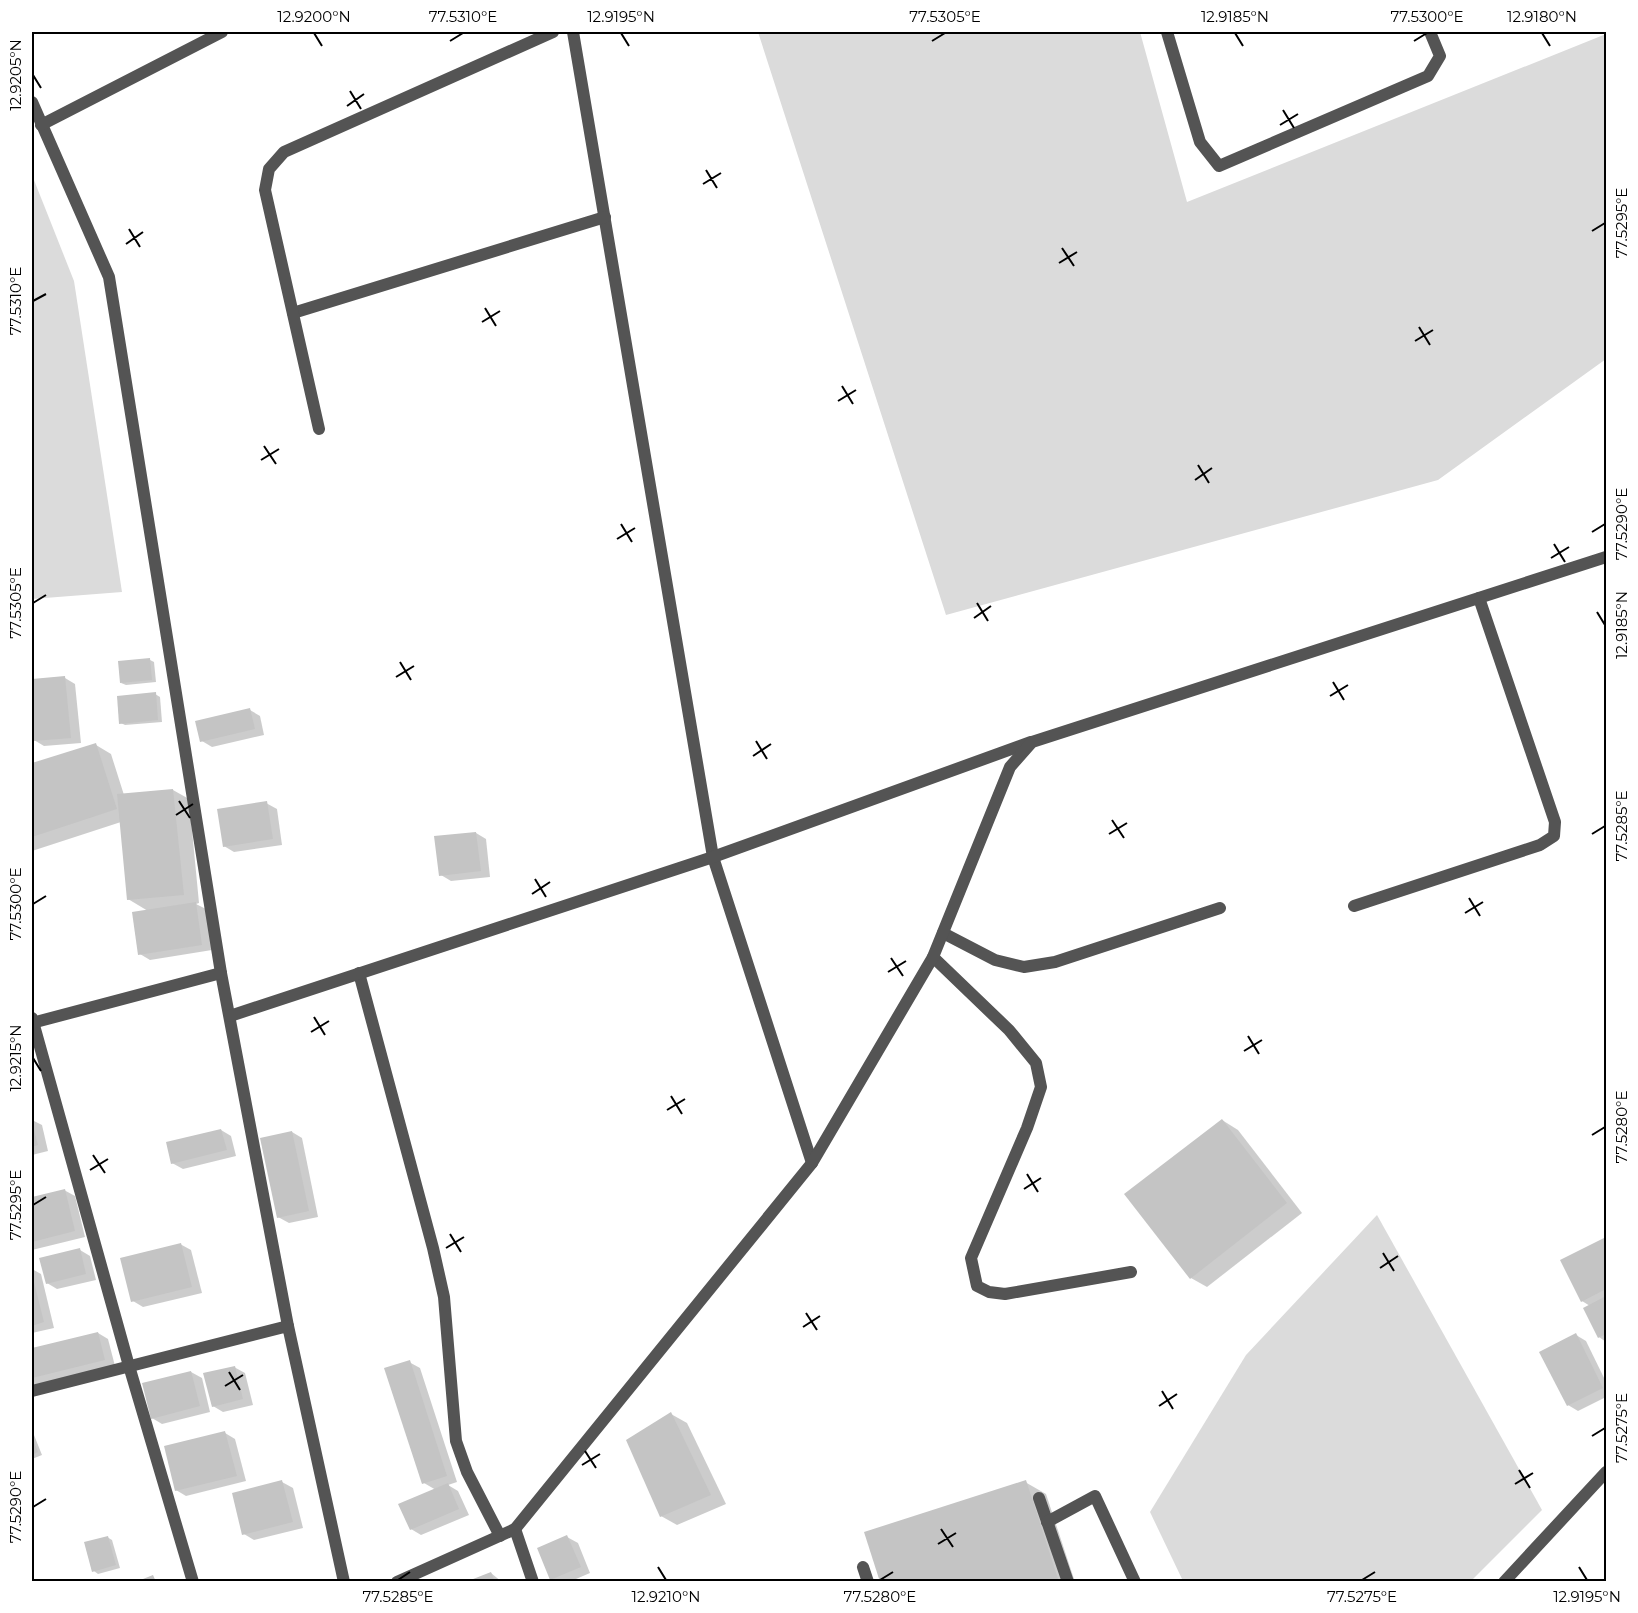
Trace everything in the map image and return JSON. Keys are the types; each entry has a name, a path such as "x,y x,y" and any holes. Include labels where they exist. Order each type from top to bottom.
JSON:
{"street":[{"path":"41,125 222,32"},
{"path":"319,429 265,190 269,169 284,152 553,32"},
{"path":"573,32 713,856 812,1163"},
{"path":"1167,32 1200,142 1219,166 1428,76 1440,56 1430,32"},
{"path":"32,102 109,277 221,973 288,1326 344,1581"},
{"path":"293,313 605,217"},
{"path":"230,1016 713,856 1032,742 1606,557"},
{"path":"1354,906 1540,844 1554,836 1555,822 1479,598"},
{"path":"397,1581 515,1529 812,1163 933,957 1010,767 1032,742"},
{"path":"943,933 995,960 1024,968 1055,962 1220,908"},
{"path":"933,957 1010,1030 1036,1063 1041,1087 1027,1128 971,1258 977,1286 989,1292 1005,1294 1131,1272"},
{"path":"193,1581 129,1366 32,1021 221,973"},
{"path":"359,973 444,1297 456,1441 467,1472 500,1536"},
{"path":"32,1391 288,1326"},
{"path":"1504,1581 1606,1472"},
{"path":"1047,1522 1095,1496 1135,1581"},
{"path":"1039,1498 1068,1581"},
{"path":"515,1529 533,1581"},
{"path":"863,1568 868,1581"}],"shaded area":[{"path":"758,32 1140,32 1187,202 1606,34 1606,359 1438,480 946,615"},
{"path":"32,175 74,281 122,592 32,599"},
{"path":"1377,1215 1542,1510 1471,1581 1183,1581 1150,1512 1246,1355"}],"building":[{"path":"150,658 152,680 120,683 118,661"},
{"path":"65,676 71,738 32,741 32,679"},
{"path":"156,692 158,720 119,724 117,696"},
{"path":"250,708 255,729 200,742 195,721"},
{"path":"96,743 117,809 32,837 32,763"},
{"path":"173,789 184,895 127,900 117,794"},
{"path":"267,801 273,839 223,847 217,809"},
{"path":"476,832 481,871 439,876 434,836"},
{"path":"196,902 202,945 138,955 132,912"},
{"path":"1222,1119 1287,1203 1190,1279 1124,1194"},
{"path":"32,1122 38,1145 32,1147"},
{"path":"221,1129 227,1150 171,1164 166,1142"},
{"path":"292,1131 309,1211 277,1218 260,1138"},
{"path":"65,1189 75,1231 32,1242 32,1197"},
{"path":"1606,1237 1606,1289 1581,1302 1560,1260"},
{"path":"181,1243 192,1287 131,1302 120,1258"},
{"path":"80,1248 86,1274 46,1284 39,1258"},
{"path":"32,1274 44,1322 32,1326"},
{"path":"1606,1296 1606,1334 1598,1338 1583,1308"},
{"path":"98,1332 105,1360 32,1378 32,1348"},
{"path":"1576,1333 1603,1388 1567,1406 1539,1352"},
{"path":"410,1360 447,1476 422,1484 384,1368"},
{"path":"235,1366 243,1399 212,1407 203,1373"},
{"path":"191,1371 200,1406 151,1419 142,1383"},
{"path":"671,1412 711,1495 660,1517 626,1440"},
{"path":"225,1431 237,1476 175,1491 164,1446"},
{"path":"32,1436 38,1452 32,1455"},
{"path":"282,1480 293,1522 242,1535 232,1493"},
{"path":"1026,1480 1059,1582 880,1582 864,1532"},
{"path":"448,1483 459,1509 410,1530 398,1504"},
{"path":"567,1535 581,1567 550,1580 537,1548"},
{"path":"108,1536 116,1565 92,1572 84,1542"},
{"path":"491,1572 495,1582 468,1582 468,1581"},
{"path":"153,1575 156,1582 138,1582 138,1581"}]}
